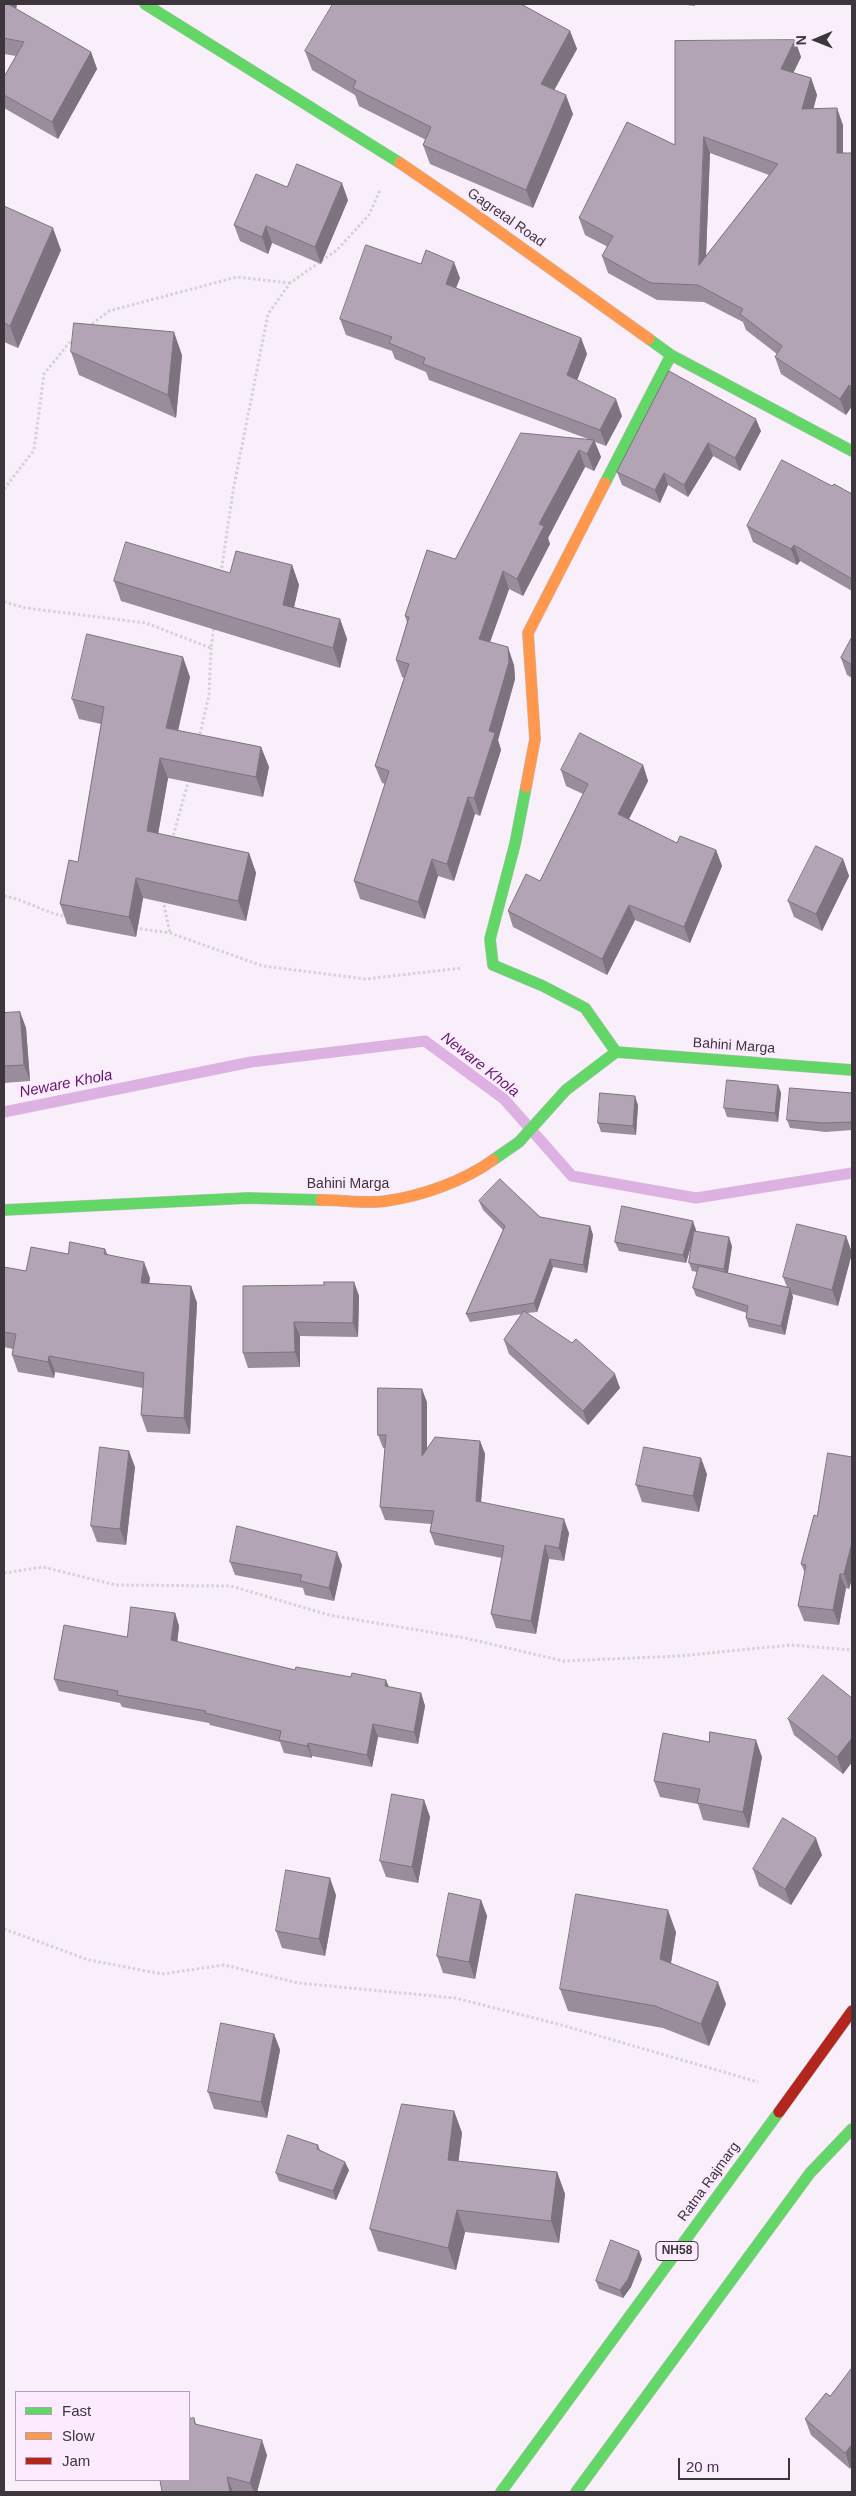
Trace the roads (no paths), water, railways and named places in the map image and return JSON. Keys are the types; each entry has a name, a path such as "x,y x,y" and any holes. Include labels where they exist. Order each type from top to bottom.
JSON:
{"street":[{"name":"Gagretal Road","path":"145,4 392,159 466,208 671,355 852,451"},
{"path":"616,1052 585,1008 544,986 493,965 490,939 515,844 535,739 528,633 671,355"},
{"name":"Bahini Marga","path":"4,1210 248,1198 386,1201 429,1190 476,1172 519,1142 566,1090 616,1052 852,1070"},
{"name":"Ratna Rajmarg","path":"501,2492 852,2011"},
{"path":"576,2492 810,2173 852,2128"}],"waterway":[{"name":"Neware Khola","path":"4,1112 251,1062 425,1041 504,1099 572,1176 696,1198 852,1173"}]}
